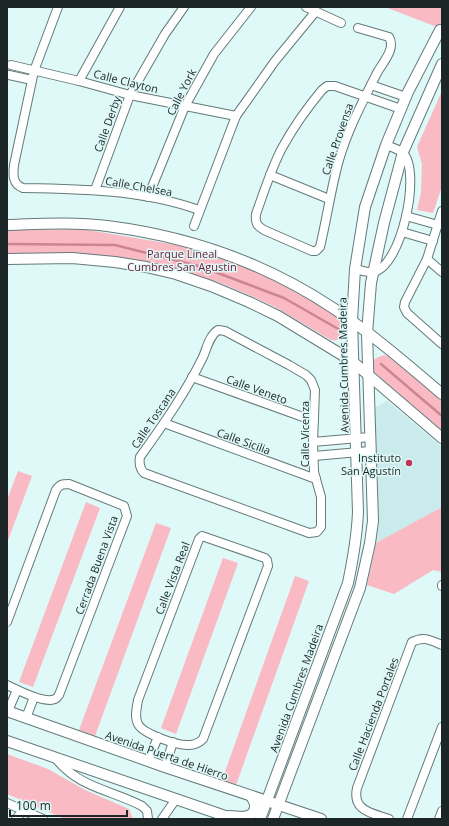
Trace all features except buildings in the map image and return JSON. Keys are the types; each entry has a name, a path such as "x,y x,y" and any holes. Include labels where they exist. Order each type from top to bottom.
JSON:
{"street":[{"name":"Calle Chelsea","path":"58,7 34,71 14,165 13,174 16,183 23,188 94,190 148,197 199,210"},
{"path":"79,81 120,7"},
{"name":"Calle Derby","path":"94,190 130,95 165,34 184,7"},
{"name":"Calle York","path":"148,197 185,106 214,54 251,7"},
{"path":"306,7 341,23"},
{"path":"194,226 236,116 275,61 316,11"},
{"path":"358,28 387,36 391,40 391,49 365,96 401,109"},
{"name":"Avenida Cumbres Madeira","path":"260,819 348,583 357,529 352,321 355,269 365,207 386,145 406,97 440,30"},
{"path":"273,819 360,588 370,543 372,521 367,333 373,272 384,223 403,152 441,66 424,60"},
{"name":"Calle Clayton","path":"9,62 34,71 79,81 130,95 236,116"},
{"path":"9,62 11,70 8,76 32,80"},
{"path":"371,84 406,97"},
{"name":"Calle Provensa","path":"327,86 335,86 365,96 340,159 329,199 320,247 316,251 312,251 257,226 255,220 256,214 270,175 281,149 291,132 322,90 327,86"},
{"path":"355,269 373,272 384,266 394,252 402,232 406,216 411,178 409,163 403,152 386,145"},
{"path":"270,175 329,199"},
{"path":"442,211 428,259 404,302 404,307 407,313 442,344"},
{"path":"406,216 438,225"},
{"path":"7,225 60,223 108,226 185,240 212,248 246,262 298,287 331,307 352,321 405,362 442,394"},
{"path":"402,232 433,241"},
{"path":"7,259 59,258 115,262 176,274 211,286 278,316 352,361 442,438"},
{"path":"428,259 442,272"},
{"name":"Calle Toscana","path":"306,375 222,330 218,330 212,335 192,377 164,423 140,457 140,465 144,473 308,533"},
{"name":"Calle Vicenza","path":"306,375 311,380 315,390 313,442 314,472 321,497 321,527 317,532 308,533"},
{"name":"Calle Veneto","path":"192,377 314,421"},
{"name":"Calle Sicilia","path":"164,423 316,479"},
{"path":"313,442 370,437"},
{"path":"314,456 370,450"},
{"name":"Cerrada Buena Vista","path":"7,622 59,486 69,484 124,506 127,516 59,695 55,699 49,700 34,697 7,685"},
{"name":"Calle Vista Real","path":"206,536 265,558 268,566 203,739 197,744 188,745 173,742 142,729 138,724 136,716 138,700 199,539 200,537 206,536"},
{"name":"Calle Hacienda Portales","path":"389,819 359,806 355,795 359,780 412,642 418,639 426,639 442,645"},
{"path":"8,711 17,690"},
{"path":"26,718 34,697"},
{"name":"Avenida Puerta de Hierro","path":"8,711 266,802 321,819"},
{"path":"407,819 442,727"},
{"path":"148,761 158,737"},
{"path":"7,741 234,819"},
{"path":"165,767 173,742"},
{"path":"55,758 66,770 76,777 142,806 147,811 148,819"},
{"path":"223,815 243,817 251,815 256,807 251,796"},
{"path":"162,819 176,799"},
{"path":"7,803 43,819"},
{"path":"16,819 23,810"},
{"path":"439,819 442,811"}],"shaded area":[{"name":"Instituto San Agustín","path":"387,401 442,447 442,507 376,543 378,480 374,408"}],"green space":[{"path":"385,7 442,7 442,28 437,27"},
{"path":"442,91 442,186 433,213 417,210 421,193 422,164 417,147"},
{"name":"Parque Lineal Cumbres San Agustin","path":"82,229 183,246 256,271 313,301 341,319 346,326 345,333 338,340 331,340 275,307 218,282 134,259 58,253 7,253 7,230"},
{"path":"385,355 442,401 442,431 374,372 374,360"},
{"path":"18,471 32,476 7,543 7,500"},
{"path":"86,502 100,508 33,687 19,682"},
{"path":"442,507 442,572 433,570 394,594 367,585 376,543"},
{"path":"156,523 171,528 95,736 79,730"},
{"path":"223,558 238,563 176,734 161,728"},
{"path":"295,576 309,581 236,785 222,780"},
{"path":"7,754 48,769 85,790 129,809 133,819 65,819 7,794"}],"waterway":[{"path":"7,244 115,245 202,267 284,298 340,330"},
{"path":"381,364 442,416"}],"place":[{"name":"Instituto San Agustín","path":"409,463"}]}
